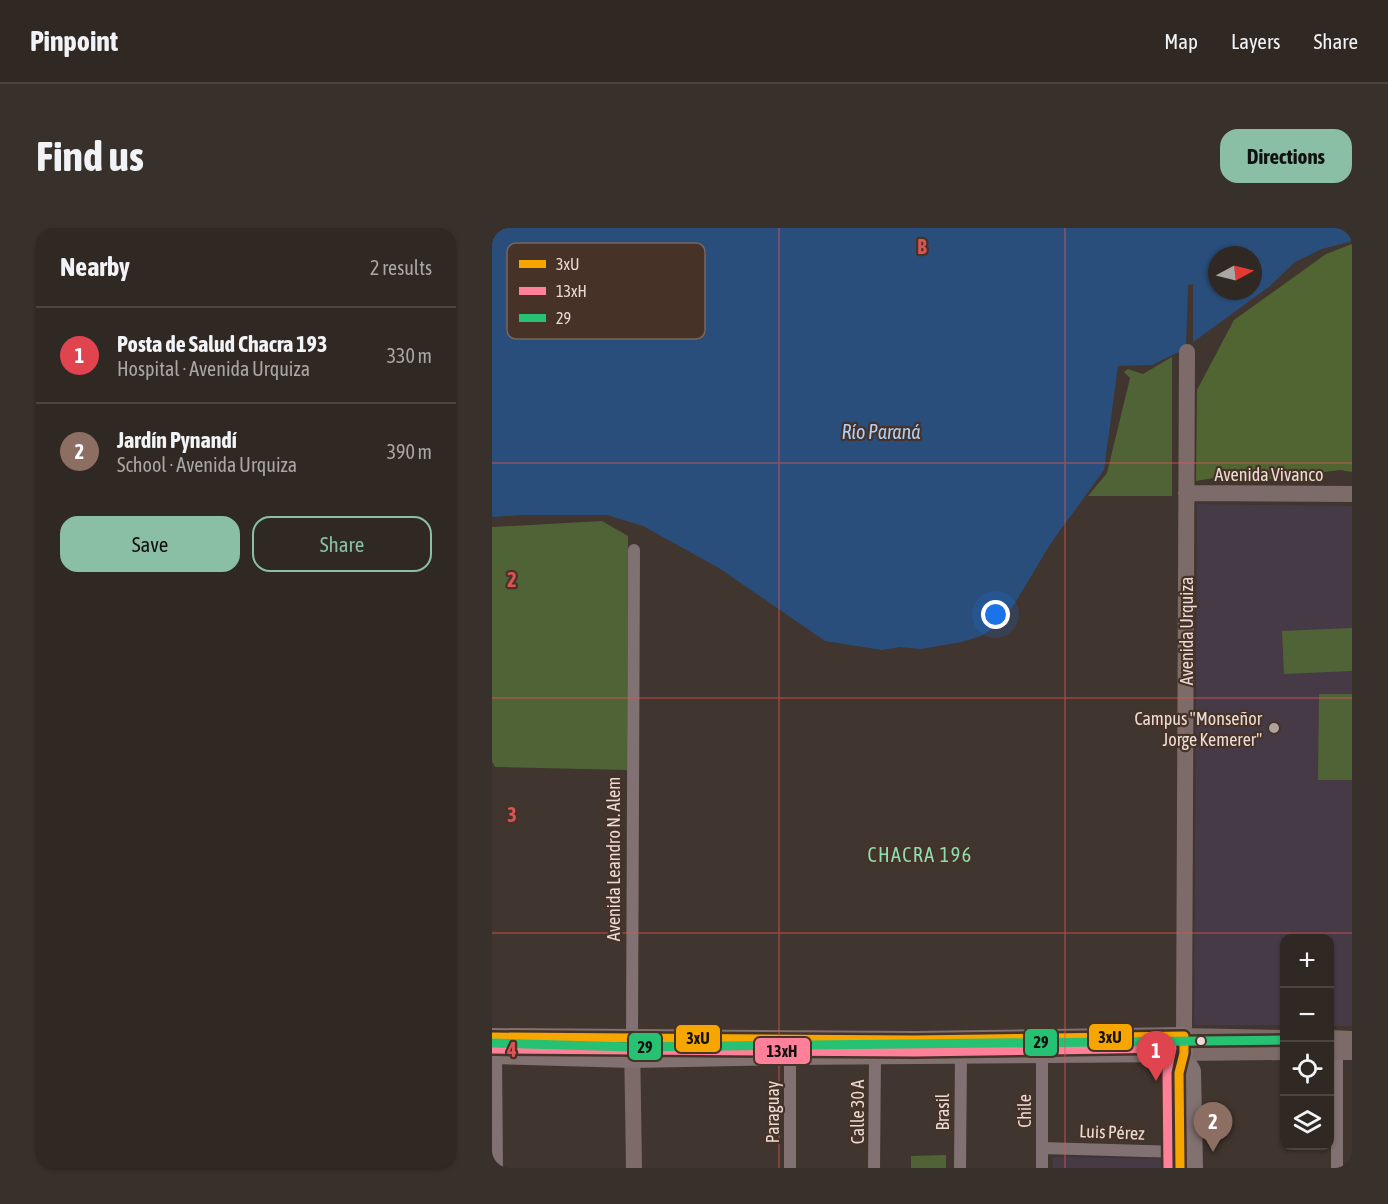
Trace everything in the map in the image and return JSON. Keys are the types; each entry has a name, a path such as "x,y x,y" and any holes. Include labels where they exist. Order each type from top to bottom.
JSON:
{"main road":[{"name":"Avenida Urquiza","path":"1180,1160 1179,1073 1184,1045 1187,352"},
{"name":"Avenida Vivanco","path":"1186,493 1352,494"},
{"path":"632,1049 790,1056 1042,1055 1280,1038"},
{"path":"493,1049 632,1049 915,1040 1184,1045 1280,1052"},
{"name":"Avenida Urquiza","path":"1184,1045 1192,1071 1194,1168"},
{"name":"Avenida Leandro N. Alem","path":"632,1049 634,1168"}],"street":[{"name":"Avenida Leandro N. Alem","path":"632,1049 634,550"},
{"path":"1337,1168 1339,1045"},
{"path":"493,1049 497,1168"},
{"name":"Brasil","path":"960,1168 961,1055"},
{"name":"Chile","path":"1042,1055 1042,1168"},
{"name":"Paraguay","path":"790,1056 790,1168"},
{"name":"Calle 30 A","path":"874,1168 875,1056"},
{"name":"Luis Pérez","path":"1042,1148 1180,1160"}],"shaded area":[{"name":"Campus \"Monseñor Jorge Kemerer\"","path":"1197,504 1352,506 1352,1026 1334,1026 1334,934 1280,934 1280,1025 1194,1025"},
{"path":"1052,1157 1165,1159 1165,1168 1053,1168"}],"green space":[{"path":"1352,244 1352,472 1340,470 1263,480 1231,475 1196,481 1197,390 1234,320 1326,254"},
{"path":"1172,357 1172,496 1088,496 1107,473 1130,378 1124,372 1128,369 1143,374"},
{"path":"602,521 628,536 627,770 495,767 492,761 492,527"},
{"path":"1352,628 1352,671 1284,674 1282,631"},
{"path":"1319,694 1352,694 1352,780 1318,780"},
{"path":"946,1155 946,1168 911,1168 911,1156"}],"water":[{"name":"Río Paraná","path":"492,228 1352,228 1352,241 1322,249 1295,262 1262,292 1262,246 1208,246 1208,300 1251,300 1181,351 1152,365 1118,366 1104,470 1051,543 1015,603 996,626 981,636 962,642 921,649 900,647 882,650 825,641 719,568 643,526 607,515 492,517"}],"pier":[{"path":"1193,284 1193,342 1186,347 1188,285"}],"transit line":[{"name":"3xU","path":"492,1037 915,1040 1184,1036 1184,1053 1179,1073 1180,1168"},
{"name":"29","path":"492,1043 633,1047 1280,1040"},
{"name":"13xH","path":"492,1049 915,1052 1172,1048 1167,1072 1168,1168"}],"place":[{"name":"Campus \"Monseñor Jorge Kemerer\"","path":"1274,728"},
{"name":"Posta de Salud Chacra 193","path":"1156,1081"},
{"name":"Jardín Pynandí","path":"1213,1152"}],"district":[{"name":"CHACRA 196","path":"920,854"}]}
